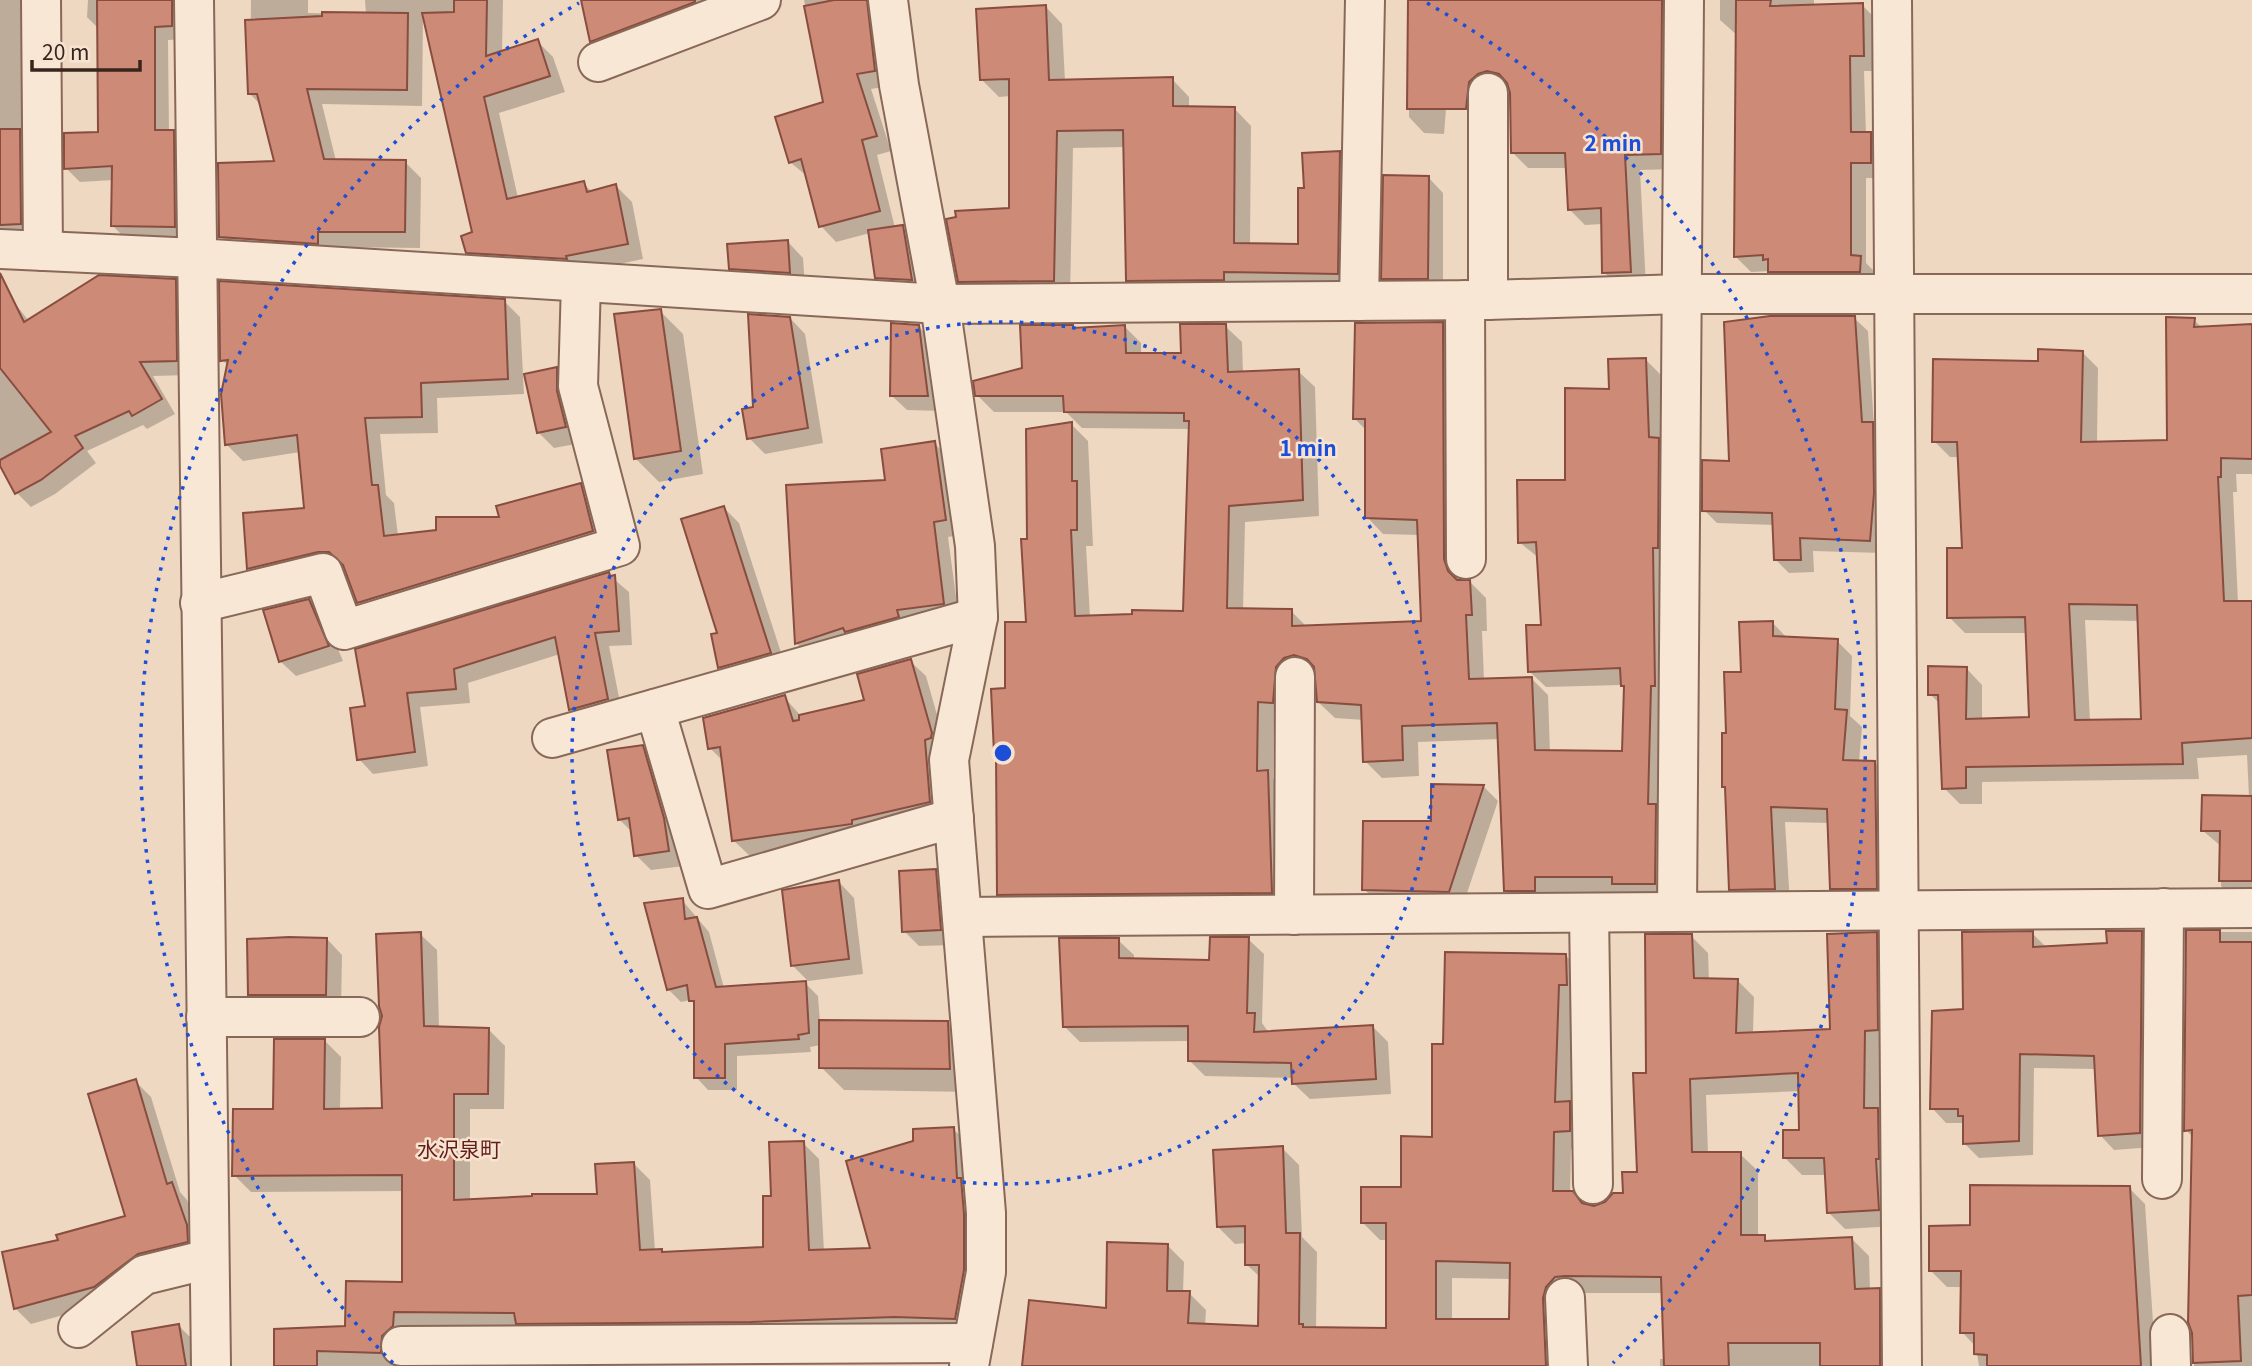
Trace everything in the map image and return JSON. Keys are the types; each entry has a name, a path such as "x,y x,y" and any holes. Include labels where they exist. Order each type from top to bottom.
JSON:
{"street":[{"path":"41,0 43,251"},
{"path":"194,0 211,1366"},
{"path":"598,62 761,0"},
{"path":"401,1346 971,1354 986,1272 986,1213 949,760 978,617 975,546 940,304 899,85 888,0"},
{"path":"1359,301 1365,0"},
{"path":"1676,911 1684,0"},
{"path":"1892,0 1902,1366"},
{"path":"1466,559 1488,93"},
{"path":"0,250 196,258 940,304 1477,300 1682,294 2252,295"},
{"path":"200,603 323,573 344,630 620,546 578,386 581,282"},
{"path":"552,738 978,617"},
{"path":"1294,915 1296,677"},
{"path":"655,709 708,890 954,818"},
{"path":"2162,1179 2164,908"},
{"path":"962,917 2252,908"},
{"path":"1589,913 1593,1184"},
{"path":"206,1017 360,1017"},
{"path":"78,1328 144,1275 209,1259"},
{"path":"1565,1298 1568,1366"}],"building":[{"path":"97,0 172,0 172,26 155,27 155,130 174,130 175,227 111,226 112,166 64,169 64,133 98,132"},
{"path":"454,0 487,0 486,56 538,39 550,76 484,97 507,199 584,181 587,192 616,184 628,244 566,256 567,259 466,253 461,236 472,232 422,13 454,12"},
{"path":"581,0 695,0 695,2 590,42"},
{"path":"834,0 867,0 875,71 857,74 877,136 862,140 880,211 819,227 801,159 789,163 775,117 823,102 804,6"},
{"path":"1408,0 1662,0 1661,154 1625,155 1631,272 1602,273 1601,208 1568,210 1565,153 1511,153 1510,93 1507,83 1499,74 1487,71 1478,74 1469,82 1466,109 1407,109"},
{"path":"1736,0 1771,0 1770,6 1863,3 1864,56 1850,56 1851,132 1871,132 1871,163 1851,163 1851,255 1861,256 1860,272 1768,272 1768,259 1763,260 1763,255 1734,257"},
{"path":"1046,5 1049,80 1173,77 1173,106 1235,107 1234,243 1298,244 1298,188 1304,188 1302,153 1340,151 1338,274 1224,272 1224,280 1126,281 1123,130 1057,131 1054,281 958,282 946,219 956,217 955,211 1009,208 1009,79 980,80 976,9"},
{"path":"322,12 408,13 407,90 307,89 324,159 406,160 405,232 318,232 318,244 219,237 218,163 274,161 257,94 248,94 245,20 322,16"},
{"path":"0,129 20,129 21,224 0,225"},
{"path":"1383,175 1429,176 1428,279 1381,279"},
{"path":"903,225 912,280 875,278 868,230"},
{"path":"788,240 790,273 729,269 727,244"},
{"path":"0,273 24,322 99,275 176,279 177,361 140,362 162,399 132,416 129,411 75,436 83,448 41,480 15,494 0,466 0,460 51,432 0,368"},
{"path":"219,281 505,299 508,379 421,383 422,417 365,418 372,485 378,485 384,536 436,530 436,517 499,517 496,506 581,483 593,531 357,603 343,565 329,552 318,552 247,569 243,513 304,508 297,435 225,445 221,394 228,360 220,361"},
{"path":"661,309 681,451 634,459 614,314"},
{"path":"748,314 790,317 808,428 747,439 742,409 753,407"},
{"path":"1770,316 1855,316 1862,422 1873,422 1874,493 1870,541 1800,538 1801,560 1774,560 1772,513 1702,511 1702,460 1729,461 1724,322"},
{"path":"2166,317 2195,318 2194,327 2252,324 2252,459 2221,458 2221,477 2218,477 2224,601 2252,601 2252,738 2182,743 2183,764 1966,767 1966,788 1942,789 1938,695 1928,695 1928,666 1967,667 1966,719 2029,717 2025,617 1947,618 1947,548 1962,548 1957,442 1932,442 1933,359 2038,361 2038,349 2083,351 2081,442 2167,440","holes":["2069,604 2137,605 2141,719 2075,720"]},
{"path":"1443,322 1444,559 1448,571 1457,580 1470,580 1472,615 1466,615 1469,679 1532,677 1535,750 1622,751 1624,686 1621,686 1620,668 1528,672 1526,625 1541,625 1536,542 1518,543 1517,480 1565,480 1565,388 1609,389 1608,359 1646,358 1649,437 1659,438 1658,548 1653,548 1655,686 1651,686 1648,804 1656,804 1655,884 1612,884 1612,877 1535,877 1535,891 1504,891 1497,723 1402,726 1403,760 1363,762 1361,705 1317,702 1314,667 1307,659 1294,655 1284,658 1276,667 1273,703 1258,702 1257,771 1268,770 1272,893 997,895 996,752 994,753 991,689 1005,688 1005,622 1026,622 1021,539 1027,539 1026,429 1072,422 1072,481 1077,481 1077,530 1071,530 1075,616 1132,614 1132,610 1183,611 1189,421 1184,421 1184,413 1064,412 1063,396 975,396 973,381 1022,368 1020,325 1073,325 1073,328 1125,325 1126,353 1181,353 1180,324 1226,324 1228,372 1299,369 1303,500 1229,506 1227,608 1292,609 1292,626 1421,621 1417,520 1365,518 1365,419 1353,419 1355,323"},
{"path":"891,323 919,325 928,396 890,396"},
{"path":"557,367 557,391 566,427 537,433 524,374"},
{"path":"935,441 946,520 934,522 944,604 897,610 899,617 845,632 843,628 795,644 786,485 885,480 881,449"},
{"path":"724,506 771,653 718,668 711,634 717,633 681,519"},
{"path":"609,572 610,576 615,575 619,631 595,633 608,699 569,710 555,637 454,669 456,689 407,693 415,752 357,760 350,708 365,706 355,649"},
{"path":"309,599 329,646 279,662 263,610"},
{"path":"1773,621 1773,636 1838,639 1835,709 1847,710 1843,760 1875,761 1877,889 1830,889 1827,809 1771,807 1775,889 1729,890 1725,787 1722,787 1722,733 1726,733 1724,672 1741,672 1739,622"},
{"path":"911,659 932,733 931,738 925,740 930,802 852,820 852,824 732,841 720,747 708,749 703,718 785,695 793,721 799,720 799,715 864,700 857,674"},
{"path":"643,745 664,818 669,851 634,856 629,818 618,820 607,750"},
{"path":"1431,784 1484,785 1449,892 1362,890 1363,821 1431,821"},
{"path":"2202,795 2252,796 2252,881 2219,881 2220,831 2201,831"},
{"path":"936,869 941,930 902,932 899,871"},
{"path":"839,880 849,959 791,966 782,890"},
{"path":"683,898 685,919 697,917 716,987 806,981 809,1033 798,1035 799,1039 725,1044 725,1078 694,1078 694,1001 689,1001 687,985 667,990 644,903"},
{"path":"2186,930 2220,930 2220,942 2252,942 2252,1295 2238,1296 2241,1361 2193,1363 2192,1333 2188,1322 2192,1130 2184,1131"},
{"path":"2033,931 2033,947 2107,943 2106,931 2142,931 2140,1133 2098,1136 2094,1056 2020,1054 2019,1141 1963,1144 1963,1116 1958,1116 1958,1109 1930,1109 1932,1011 1963,1009 1962,932"},
{"path":"421,932 424,1026 489,1028 488,1094 454,1094 454,1200 532,1194 597,1194 595,1164 634,1162 640,1250 662,1249 662,1252 763,1247 763,1196 771,1196 769,1142 804,1141 809,1250 870,1248 846,1161 913,1141 913,1129 954,1127 957,1178 961,1178 964,1214 964,1270 955,1319 895,1317 751,1322 516,1324 514,1313 394,1312 393,1326 382,1336 381,1353 317,1351 317,1366 274,1366 274,1329 345,1326 346,1281 402,1282 402,1175 232,1176 233,1109 273,1109 274,1039 325,1039 324,1109 382,1108 379,1027 382,1016 379,1006 376,934"},
{"path":"1877,932 1878,1030 1865,1031 1864,1108 1878,1108 1879,1159 1876,1159 1879,1210 1827,1213 1824,1158 1783,1158 1783,1130 1799,1130 1798,1073 1690,1079 1692,1152 1741,1152 1741,1235 1765,1235 1765,1241 1852,1237 1855,1289 1880,1288 1880,1366 1820,1366 1820,1343 1728,1343 1729,1366 1664,1366 1661,1277 1565,1276 1555,1277 1546,1287 1543,1298 1546,1366 1022,1366 1029,1300 1106,1308 1107,1242 1168,1244 1167,1291 1190,1291 1188,1323 1258,1326 1259,1265 1245,1265 1245,1226 1217,1227 1213,1150 1283,1146 1286,1233 1300,1233 1299,1324 1303,1324 1303,1327 1386,1328 1386,1223 1361,1223 1361,1187 1401,1187 1401,1136 1432,1137 1432,1044 1443,1044 1445,952 1566,954 1567,985 1559,985 1555,1102 1570,1101 1570,1131 1554,1132 1553,1191 1573,1191 1582,1203 1594,1206 1605,1202 1613,1193 1623,1193 1622,1172 1637,1172 1633,1073 1646,1073 1645,934 1692,934 1694,978 1738,979 1736,1033 1830,1029 1827,934","holes":["1436,1261 1510,1263 1509,1319 1436,1319"]},
{"path":"1210,937 1249,937 1247,1013 1255,1013 1254,1032 1373,1025 1376,1079 1292,1084 1291,1063 1188,1061 1188,1026 1063,1027 1059,938 1119,938 1119,958 1209,960"},
{"path":"327,938 326,995 248,995 247,939"},
{"path":"819,1020 948,1021 950,1069 819,1068"},
{"path":"136,1079 167,1184 172,1182 187,1225 188,1242 138,1254 94,1287 14,1309 2,1252 58,1240 56,1235 125,1216 88,1094"},
{"path":"1970,1185 2130,1186 2141,1366 1987,1366 1987,1355 1974,1354 1974,1333 1960,1333 1961,1271 1929,1271 1929,1226 1970,1225"},
{"path":"179,1324 186,1366 137,1366 132,1332"}],"district":[{"name":"水沢泉町","path":"459,1150"}]}
